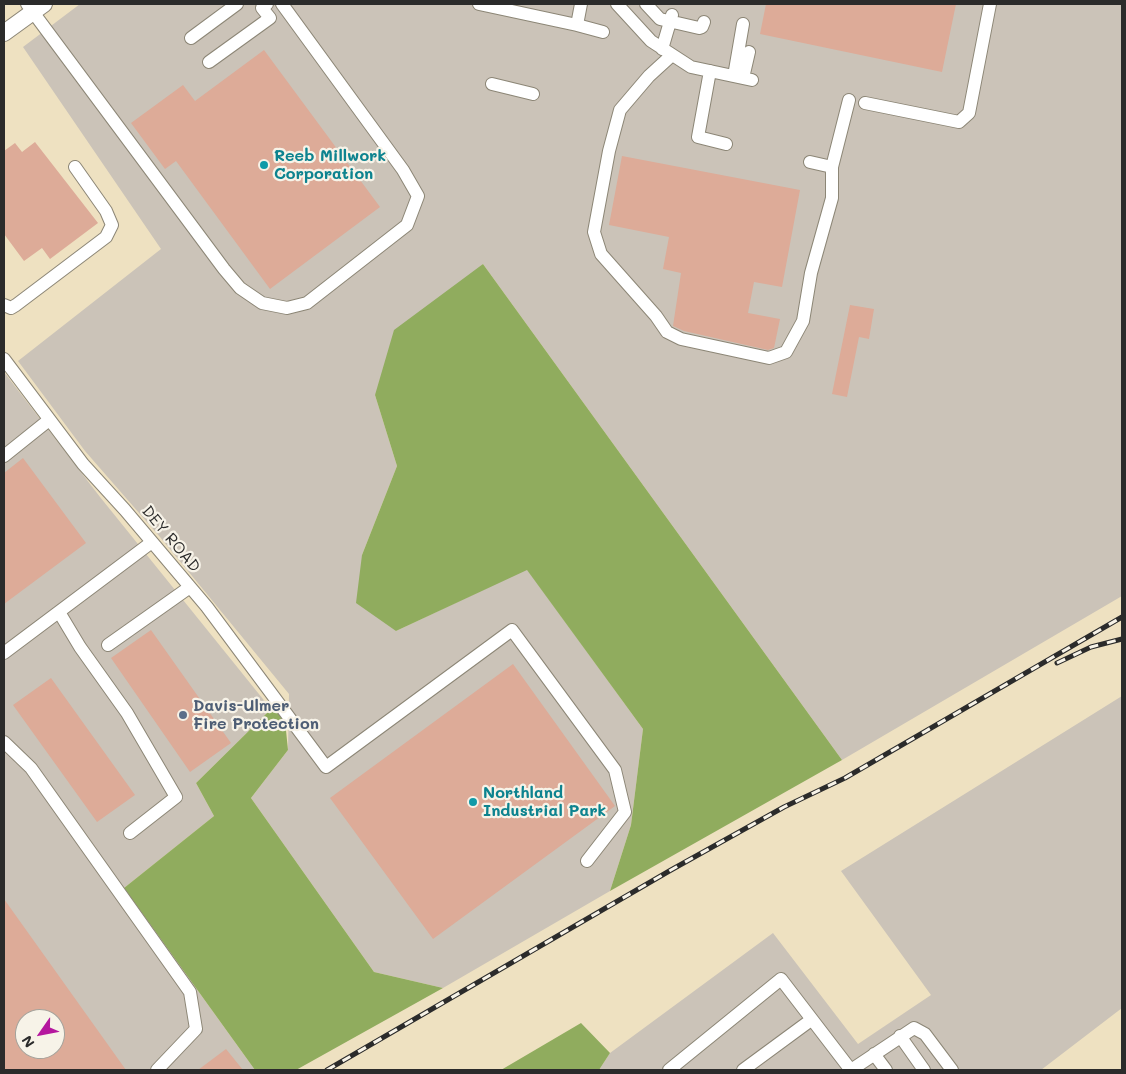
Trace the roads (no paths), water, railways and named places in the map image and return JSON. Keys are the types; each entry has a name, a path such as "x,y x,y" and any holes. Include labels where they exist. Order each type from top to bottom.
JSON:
{"main road":[{"path":"4,34 34,6"}],"street":[{"path":"191,38 237,4"},
{"path":"34,6 234,281 262,303 286,308 307,303 407,225 418,196 403,170 282,4"},
{"path":"479,4 603,32"},
{"path":"577,25 581,4"},
{"path":"617,4 651,41 691,68 743,78"},
{"path":"646,4 654,15 671,17 698,28 704,22"},
{"path":"866,103 959,122 969,113 990,4"},
{"path":"209,62 270,18 263,5"},
{"path":"671,17 667,52 620,110 609,151 594,232 601,254 656,316 667,332 681,340 769,358 786,352 803,322 811,274 832,198 832,167 849,100"},
{"path":"743,24 743,78"},
{"path":"743,78 749,52"},
{"path":"710,72 698,137 726,144"},
{"path":"492,84 533,94"},
{"path":"810,162 832,167"},
{"path":"4,305 11,308 16,305 106,237 112,225 106,211 75,167"},
{"name":"DEY ROAD","path":"4,359 83,464 190,587 254,668 326,768 512,630 615,770 625,812 587,861"},
{"path":"4,456 49,420"},
{"path":"4,653 152,542"},
{"path":"108,645 190,587"},
{"path":"59,612 80,647 127,713 176,797 130,833"},
{"path":"4,742 31,768 190,992 196,1029 157,1070"},
{"path":"668,1070 780,980 850,1070 914,1028 925,1034 952,1070"},
{"path":"743,1070 811,1020"},
{"path":"900,1036 924,1070"},
{"path":"874,1054 886,1070"}],"railway":[{"path":"327,1070 671,870 784,807 845,778 1122,617"},
{"path":"1057,663 1091,647 1122,639"}],"place":[{"name":"Reeb Millwork Corporation","path":"264,165"},
{"name":"Davis-Ulmer Fire Protection","path":"183,715"},
{"name":"Northland Industrial Park","path":"473,802"}]}
